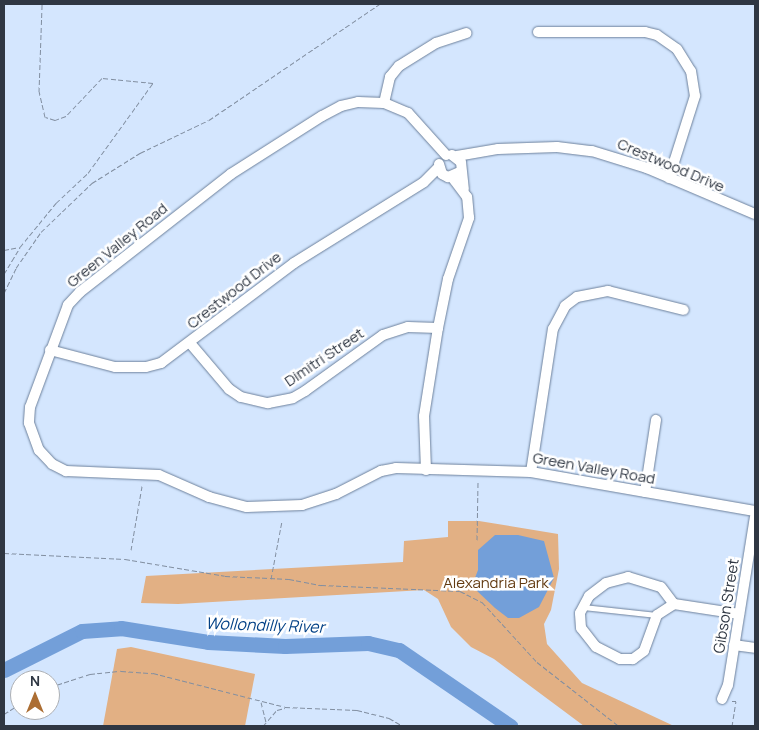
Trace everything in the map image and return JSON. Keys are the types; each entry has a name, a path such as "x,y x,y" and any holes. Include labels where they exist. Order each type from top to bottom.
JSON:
{"street":[{"path":"538,32 645,32 657,35 677,49 691,71 695,96 669,178"},
{"path":"384,103 390,77 399,66 436,44 466,33"},
{"name":"Green Valley Road","path":"426,470 424,416 438,328 448,279 468,224 469,206 464,190 433,141 408,113 384,103 358,102 341,106 231,174 80,292 68,305 34,391 29,423 39,450 52,464 66,471 159,475 226,503 266,509 320,500 381,471 426,470 531,472 755,511"},
{"name":"Crestwood Drive","path":"50,350 131,368 161,363 294,263 450,166 485,151 576,149 609,155 755,214"},
{"path":"531,472 553,329 565,306 577,297 608,291 684,310"},
{"name":"Dimitri Street","path":"190,343 228,389 241,397 268,403 293,398 305,391 383,335 408,327 438,328"},
{"path":"644,492 656,420"},
{"name":"Gibson Street","path":"722,699 734,646 755,517"},
{"path":"674,604 661,587 628,577 615,579 596,589 582,607 581,628 589,642 626,660 644,651 656,615 674,604 739,614"},
{"path":"734,646 755,648"}],"lane":[{"path":"582,607 656,615"}],"path":[{"path":"4,274 20,247 56,203 88,173 153,83 102,78 66,116 55,120 45,117 39,92 42,4"},
{"path":"4,293 16,268 41,232 92,182 140,153 209,120 380,4"},
{"path":"4,250 20,247"},
{"path":"474,479 478,479 477,540"},
{"path":"131,550 142,486"},
{"path":"271,579 282,520"},
{"path":"4,553 142,560 225,576 370,588 445,588 460,590 482,602 537,662 618,726"},
{"path":"60,684 90,674 120,671 153,673 285,707 357,710 389,718 404,726"},
{"path":"722,699 736,701 732,726 735,726"},
{"path":"260,701 266,722"},
{"path":"263,726 277,710 285,707"}],"green space":[{"name":"Alexandria Park","path":"448,521 479,521 558,534 559,569 551,610 544,624 547,644 582,683 674,726 584,726 494,659 471,647 451,627 438,599 424,590 178,604 141,603 146,576 403,562 404,541 448,537"},
{"path":"131,647 255,674 245,726 103,726 117,649"}],"water":[{"path":"495,535 518,535 544,541 554,578 539,607 519,618 508,618 476,590 473,583 478,570 478,550"}],"waterway":[{"name":"Wollondilly River","path":"4,670 82,631 121,628 208,642 285,646 368,643 399,650 510,726"}]}
